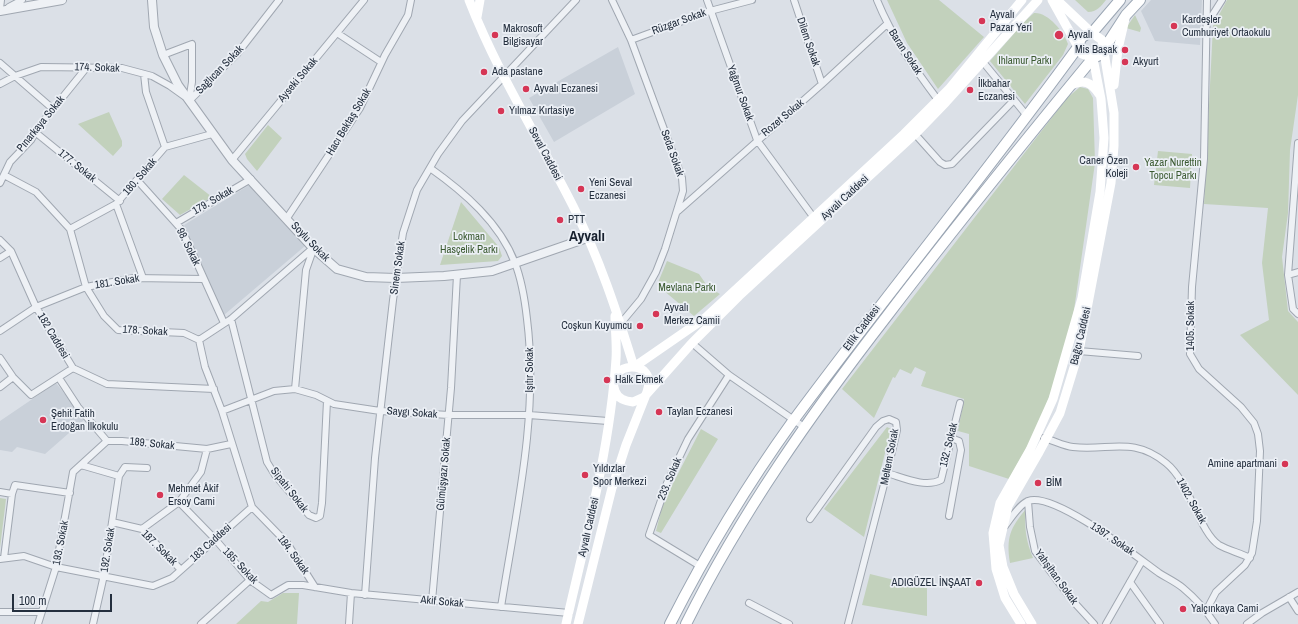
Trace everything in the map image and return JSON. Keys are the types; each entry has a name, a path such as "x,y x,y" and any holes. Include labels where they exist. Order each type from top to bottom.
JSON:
{"main road":[{"name":"Seval Caddesi","path":"469,0 483,36 573,206 599,264 615,311 621,323 634,367"},
{"path":"477,19 480,0"},
{"name":"Ayvalı Caddesi","path":"566,624 595,498 614,382 618,372 628,367 634,367 705,318 814,218 938,100 1022,0"},
{"name":"Ayvalı Caddesi","path":"614,382 617,394 626,402 639,401 692,343 739,296 915,134 983,62 1038,0"},
{"path":"1052,0 1078,48 1085,57 1093,58 1100,55 1126,15 1140,0"},
{"name":"Bağcı Caddesi","path":"1032,624 1014,594 1003,567 999,545 1008,506 1060,413 1079,351 1112,179 1114,146 1112,102 1104,48 1100,37 1092,33 1057,0"},
{"path":"1078,48 1081,38 1084,35 1092,33 1120,0"},
{"path":"1112,102 1118,49 1126,15"},
{"name":"Etlik Caddesi","path":"670,624 700,566 773,448 859,332 1028,116 1078,48"},
{"name":"Etlik Caddesi","path":"686,624 709,578 747,513 804,427 845,370 958,223 1093,58"},
{"name":"Bağcı Caddesi","path":"1021,624 1005,598 996,569 993,533 1000,503 1037,436 1053,399 1082,298 1100,192 1104,138 1101,99 1093,58"},
{"path":"1071,85 1082,81 1090,83 1101,99"},
{"name":"Seval Caddesi","path":"614,382 616,357 615,311"},
{"path":"634,367 644,372 647,376 649,387 648,392"},
{"name":"Ayvalı Caddesi","path":"578,624 612,488 626,445 648,392"}],"street":[{"path":"0,10 1,0"},
{"path":"0,10 22,0"},
{"path":"0,10 62,0"},
{"name":"Soylu Sokak","path":"152,0 154,27 163,54 178,85 189,101 232,160 313,248 337,269 366,277 396,278 492,271 587,238"},
{"name":"Sağlıcan Sokak","path":"189,101 237,54 279,0"},
{"name":"Ayseki Sokak","path":"232,160 364,0"},
{"name":"Hacı Bektaş Sokak","path":"287,218 360,108 381,62 408,15 411,0"},
{"name":"Sinem Sokak","path":"365,595 375,458 396,278 403,233 417,190 462,121 576,0"},
{"name":"Seda Sokak","path":"612,0 631,40 682,178 683,191 656,272 641,299 621,323"},
{"name":"Yağmur Sokak","path":"707,0 757,140 814,218"},
{"name":"Rüzgar Sokak","path":"631,40 710,11 752,0"},
{"name":"Dilem Sokak","path":"794,0 822,84"},
{"name":"Baran Sokak","path":"877,0 887,24 912,65 938,100"},
{"name":"1405. Sokak","path":"1207,0 1208,23 1204,159 1192,287 1190,354 1199,369 1240,406 1254,423 1258,434 1260,452 1257,521 1250,558"},
{"path":"1208,23 1222,0"},
{"name":"Rozet Sokak","path":"677,211 822,84 887,24"},
{"path":"337,33 381,62"},
{"path":"163,54 192,44 192,82 189,101"},
{"path":"983,62 1028,116"},
{"path":"0,63 53,109"},
{"name":"174. Sokak","path":"0,84 15,76 41,67 122,68 144,74 170,86 189,101"},
{"name":"Pınarkaya Sokak","path":"0,183 10,162 87,67"},
{"path":"144,74 146,92 165,147"},
{"path":"915,134 940,162 945,165 952,164 1014,100"},
{"name":"177. Sokak","path":"35,132 118,202"},
{"name":"180. Sokak","path":"70,229 118,202 138,181 165,147 212,134"},
{"path":"1298,143 1288,275 1293,309 1298,314"},
{"name":"Işıtır Sokak","path":"430,168 452,183 477,205 500,236 515,263 524,297 530,341 529,415 526,445 501,607"},
{"name":"178. Sokak","path":"4,175 36,192 70,229 86,287 104,316 118,330 184,333 199,340"},
{"name":"179. Sokak","path":"176,224 251,179"},
{"name":"98. Sokak","path":"138,181 182,230 224,323"},
{"path":"118,202 143,278"},
{"name":"182 Caddesi","path":"0,240 11,251 36,307 73,368 108,384 214,389"},
{"path":"252,507 231,444 222,411 205,367 199,340 231,319 313,248"},
{"path":"295,389 306,270 313,248"},
{"path":"0,258 11,251"},
{"path":"1288,275 1298,272"},
{"name":"Gümüşyazı Sokak","path":"432,601 449,416 457,274"},
{"name":"181. Sokak","path":"0,331 36,307 86,287 134,278 203,279"},
{"name":"Sipahi Sokak","path":"231,319 267,462 302,508 309,516 316,518 320,516 322,503 328,401"},
{"path":"692,343 729,375 804,427"},
{"path":"1079,351 1138,356"},
{"path":"0,358 13,377 31,395 73,368"},
{"name":"233. Sokak","path":"700,566 649,535 666,483 688,439 729,375"},
{"path":"0,387 13,377"},
{"path":"58,378 78,407 107,441 81,464"},
{"name":"Saygı Sokak","path":"222,411 274,391 295,389 334,404 380,411 449,416 529,415 608,421"},
{"name":"132. Sokak","path":"887,473 926,484 933,484 941,480 960,403"},
{"name":"Meltem Sokak","path":"810,519 876,427 883,421 889,419 896,422 897,430 887,473 848,624"},
{"name":"1402. Sokak","path":"1037,436 1071,447 1086,448 1127,445 1146,451 1167,463 1182,481 1208,532 1218,544 1250,558"},
{"path":"949,516 961,450 959,441 951,438"},
{"name":"189. Sokak","path":"107,441 207,449 231,444"},
{"path":"142,529 179,502 201,472 207,449"},
{"path":"81,464 119,476 125,467 147,468"},
{"name":"193. Sokak","path":"38,624 56,567 73,472 81,464"},
{"name":"192. Sokak","path":"93,624 104,575 119,476"},
{"path":"2,558 12,494 15,485 70,493"},
{"path":"0,492 12,494"},
{"name":"1397. Sokak","path":"1028,501 1043,500 1108,534 1142,561 1182,587 1206,611 1215,624"},
{"path":"1002,531 1014,514 1028,501"},
{"name":"Yahşihan Sokak","path":"1028,501 1030,528 1035,551 1072,600 1094,624"},
{"name":"185. Sokak","path":"179,502 215,539 250,580 271,595 288,585 315,587"},
{"name":"183 Caddesi","path":"2,558 24,556 56,567 104,575 153,586 172,578 252,507"},
{"name":"184. Sokak","path":"252,507 287,544 315,587"},
{"name":"187. Sokak","path":"112,522 142,529 181,570"},
{"path":"1206,611 1216,592 1245,565 1250,558"},
{"path":"1106,624 1142,561"},
{"path":"201,624 250,580"},
{"path":"1130,582 1160,624"},
{"name":"Akif Sokak","path":"315,587 351,594 569,613"},
{"path":"1247,624 1298,592"},
{"path":"349,624 351,594"},
{"path":"1289,597 1298,611"},
{"path":"749,603 789,624"},
{"path":"0,612 41,612"}],"shaded area":[{"name":"Kardeşler Cumhuriyet Ortaokulu","path":"1151,0 1202,0 1200,45 1155,41 1141,11"},
{"path":"618,47 635,94 554,142 529,98"},
{"path":"251,184 305,246 224,315 184,225"},
{"name":"Şehit Fatih Erdoğan İlkokulu","path":"56,383 85,419 45,454 17,447 12,452 0,450 0,421"}],"green space":[{"path":"887,0 939,0 984,37 938,89 907,43"},
{"path":"1075,0 1106,0 1096,10 1088,12"},
{"path":"1227,0 1298,0 1298,95 1290,150 1288,213 1282,257 1288,311 1298,322 1298,395 1240,335 1269,320 1262,263 1268,208 1204,204 1213,26"},
{"name":"Ihlamur Parkı","path":"1034,13 1050,19 1063,34 1068,44 1063,55 1025,104 990,61"},
{"path":"1135,15 1141,28 1140,32 1126,28"},
{"path":"1080,87 1088,89 1093,98 1095,163 1073,317 1057,376 1037,429 1009,479 969,466 969,434 958,431 964,399 921,386 926,372 915,367 911,374 900,369 895,378 893,377 874,418 842,389 1067,98"},
{"path":"109,112 122,141 122,146 113,156 78,124"},
{"path":"268,125 282,138 257,171 247,159 245,154"},
{"name":"Yazar Nurettin Topcu Parkı","path":"1158,151 1192,154 1190,188 1154,185"},
{"path":"184,175 212,197 180,215 162,199"},
{"name":"Lokman Hasçelik Parkı","path":"461,202 499,247 502,256 498,261 440,265"},
{"name":"Mevlana Parkı","path":"667,261 699,274 708,287 720,294 694,316 657,285"},
{"path":"887,427 891,429 864,537 824,509"},
{"path":"701,429 718,439 661,533 656,531 663,503"},
{"path":"0,498 6,499 0,548"},
{"path":"1026,509 1026,534 1033,558 1010,563 1010,534 1016,522"},
{"path":"870,574 927,588 927,616 862,605"},
{"path":"283,593 299,593 297,624 236,624 261,601 268,602"}],"place":[{"name":"Ayvalı Pazar Yeri","path":"982,21"},
{"name":"Kardeşler Cumhuriyet Ortaokulu","path":"1174,26"},
{"name":"Makrosoft Bilgisayar","path":"495,35"},
{"name":"Ayvalı","path":"1059,35"},
{"name":"Mis Başak","path":"1125,50"},
{"name":"Akyurt","path":"1125,62"},
{"name":"Ada pastane","path":"484,72"},
{"name":"Ayvalı Eczanesi","path":"526,89"},
{"name":"İlkbahar Eczanesi","path":"970,90"},
{"name":"Yılmaz Kırtasiye","path":"501,111"},
{"name":"Caner Özen Koleji","path":"1136,167"},
{"name":"Yeni Seval Eczanesi","path":"581,189"},
{"name":"PTT","path":"560,220"},
{"name":"Ayvalı Merkez Camii","path":"656,314"},
{"name":"Coşkun Kuyumcu","path":"640,326"},
{"name":"Halk Ekmek","path":"607,380"},
{"name":"Taylan Eczanesi","path":"659,412"},
{"name":"Şehit Fatih Erdoğan İlkokulu","path":"43,420"},
{"name":"Amine apartmani","path":"1285,464"},
{"name":"Yıldızlar Spor Merkezi","path":"585,475"},
{"name":"BİM","path":"1038,483"},
{"name":"Mehmet Âkif Ersoy Cami","path":"160,495"},
{"name":"ADIGÜZEL İNŞAAT","path":"979,583"},
{"name":"Yalçınkaya Cami","path":"1183,609"}],"district":[{"name":"Ayvalı","path":"587,237"}]}
